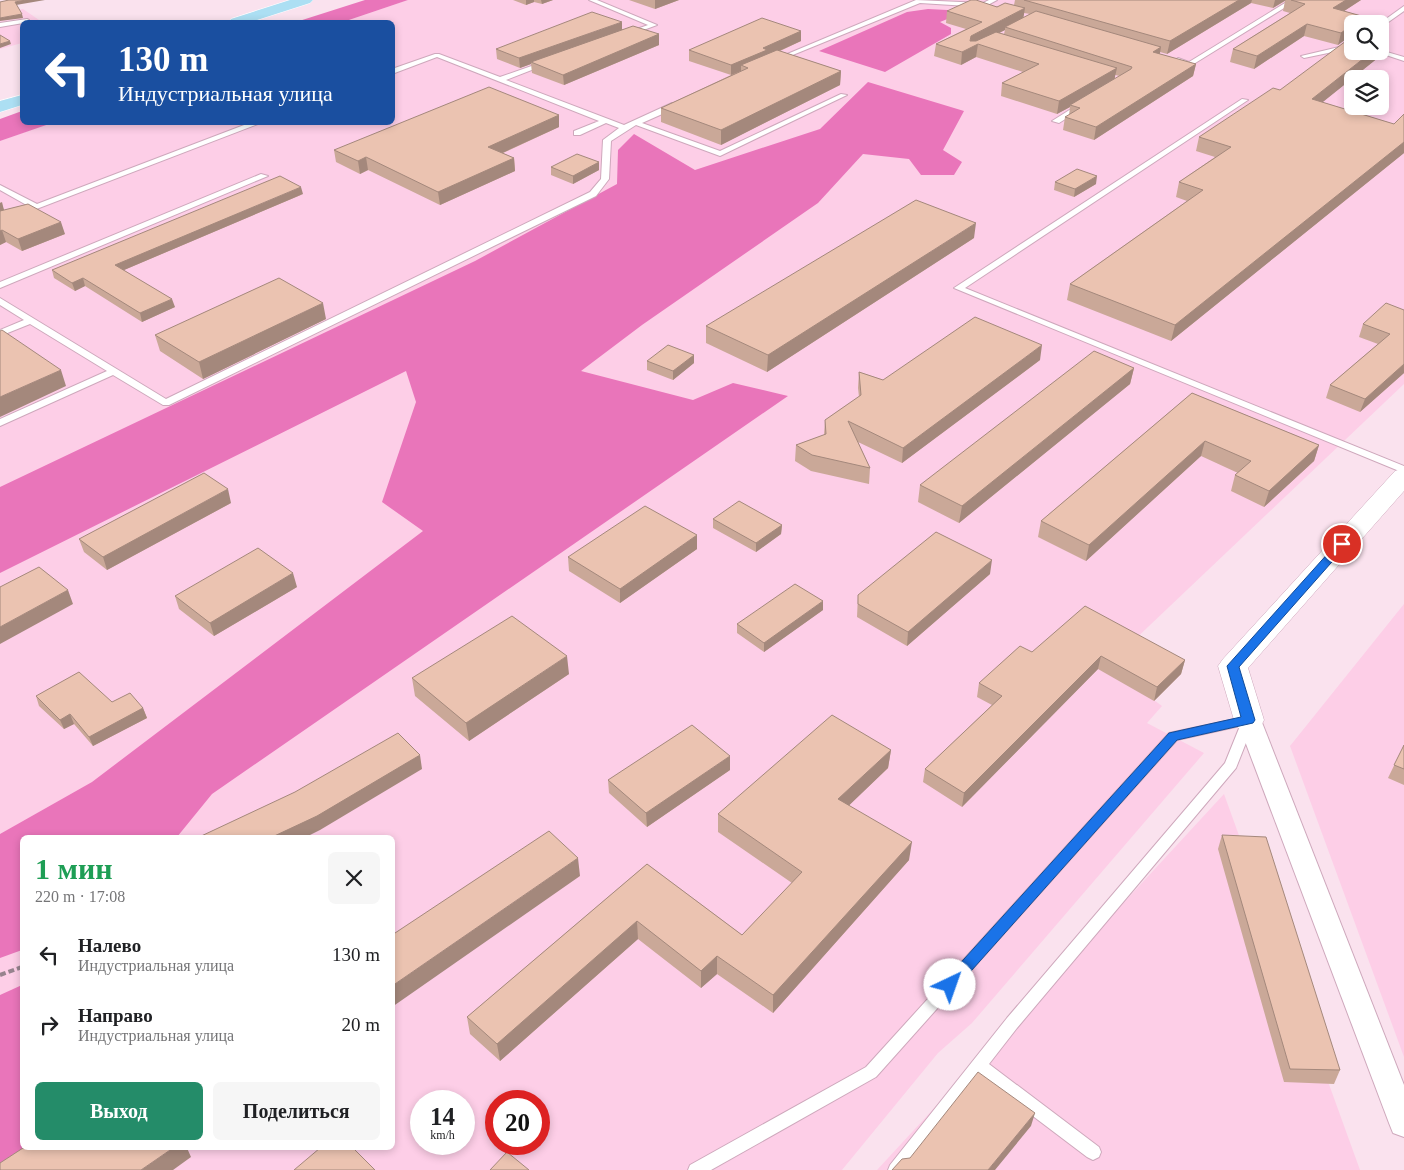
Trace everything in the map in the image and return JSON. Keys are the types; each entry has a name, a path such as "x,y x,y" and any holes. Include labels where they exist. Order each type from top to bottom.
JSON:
{"main road":[{"path":"243,20 305,0"},
{"path":"261,20 322,0"},
{"path":"0,100 20,94"},
{"path":"0,107 20,101"}],"street":[{"path":"1404,476 1233,666 1249,720 1404,1123"}],"lane":[{"path":"592,0 654,25 619,37"},
{"path":"1172,58 1190,64 1294,0"},
{"path":"770,63 919,1 990,4"},
{"path":"1389,19 1404,8"},
{"path":"0,24 20,22"},
{"path":"1304,56 1344,48"},
{"path":"395,71 437,55 624,128"},
{"path":"1389,55 1404,59"},
{"path":"500,80 557,59"},
{"path":"636,123 720,154 843,95"},
{"path":"1244,100 958,288 1404,470"},
{"path":"0,301 166,403 593,194 604,179 607,140 624,128 681,102"},
{"path":"1056,121 1087,103"},
{"path":"577,133 604,121"},
{"path":"0,222 252,125"},
{"path":"0,286 264,176"},
{"path":"0,187 37,208"},
{"path":"0,333 31,320"},
{"path":"0,423 114,371"},
{"path":"896,1170 978,1065 1231,765 1249,720"},
{"path":"696,1170 871,1072 1173,736 1249,720"},
{"path":"978,1065 1093,1152"}],"path":[{"path":"0,975 20,968"}],"shaded area":[{"path":"365,0 408,0 349,20 302,20"},
{"path":"408,0 1404,0 1404,384 1129,645 1181,674 1154,700 1162,706 1147,723 1204,753 972,1023 938,1053 842,1170 0,1170 0,141 45,125 395,125 395,20 349,20"},
{"path":"23,9 39,20 20,20 20,44 0,49 0,13"},
{"path":"928,9 967,11 940,22 951,28 951,34 885,72 819,51 907,12"},
{"path":"868,82 964,111 943,150 962,162 954,175 921,175 909,159 863,154 818,203 642,325 581,371 693,400 733,383 788,396 212,794 179,835 20,835 20,951 0,958 0,834 92,782 423,531 382,502 416,402 406,371 0,573 0,487 475,261 617,184 618,150 634,134 695,170 820,129"},
{"path":"20,112 20,125 46,125 0,141 0,119"},
{"path":"1404,604 1404,1057 1290,746"},
{"path":"1224,794 1360,1170 877,1170 889,1157"},
{"path":"20,986 20,1150 42,1150 0,1170 0,995"}],"building":[{"path":"26,0 15,2 22,14 0,18 0,2"},
{"path":"971,0 997,7 1005,3 1025,8 971,36 970,41 976,41 996,32 1117,68 1059,101 1002,83 1039,64 978,44 962,52 936,44 982,22 947,11"},
{"path":"1024,0 1239,0 1170,41"},
{"path":"1291,0 1346,0 1333,8 1358,15 1344,15 1344,31 1341,33 1307,24 1257,56 1233,49 1305,4"},
{"path":"1036,11 1161,47 1153,52 1196,64 1096,127 1065,117 1080,108 1070,105 1132,67 1005,27"},
{"path":"592,12 622,22 519,58 496,49"},
{"path":"762,18 801,31 763,48 767,50 731,65 689,50"},
{"path":"633,26 659,34 563,75 531,62"},
{"path":"0,35 10,41 0,44"},
{"path":"1344,42 1344,60 1362,60 1349,70 1344,70 1344,74 1312,99 1344,109 1344,115 1364,115 1394,124 1404,114 1404,142 1175,325 1070,284 1203,190 1179,182 1231,147 1199,137 1273,88 1280,90"},
{"path":"777,50 841,71 721,130 661,108 748,68 741,65"},
{"path":"489,87 559,115 488,147 514,158 438,192 366,157 358,161 334,150"},
{"path":"577,154 599,162 573,176 551,167"},
{"path":"1077,169 1097,176 1075,189 1055,182"},
{"path":"280,176 301,187 115,265 172,299 140,313 83,278 72,283 52,270"},
{"path":"916,200 976,223 768,355 706,326"},
{"path":"28,204 61,222 18,239 2,230 0,231 0,211"},
{"path":"279,278 323,303 199,362 155,335"},
{"path":"1386,303 1404,310 1404,364 1365,399 1330,385 1390,334 1363,324"},
{"path":"975,317 1042,345 903,448 848,421 870,468 812,455 796,445 826,434 825,420 861,395 859,372 883,380"},
{"path":"2,330 61,370 0,397 0,331"},
{"path":"668,345 694,355 673,371 647,361"},
{"path":"1094,351 1134,368 962,506 920,485"},
{"path":"1192,393 1319,445 1269,491 1235,475 1251,461 1205,441 1089,545 1041,521"},
{"path":"204,473 228,489 103,557 79,539"},
{"path":"739,501 782,525 756,543 713,519"},
{"path":"645,506 697,535 620,589 568,557"},
{"path":"936,532 992,560 908,632 858,604 858,595"},
{"path":"258,548 293,573 210,623 175,596"},
{"path":"39,567 68,590 0,627 0,587"},
{"path":"795,584 823,601 764,643 737,624"},
{"path":"1085,606 1185,660 1157,687 1101,656 964,793 925,769 1002,696 979,683 1020,646 1032,652"},
{"path":"512,616 567,656 466,723 412,678"},
{"path":"79,672 112,702 130,693 143,708 89,737 70,714 60,720 36,696"},
{"path":"832,715 891,750 838,799 912,842 773,995 717,956 701,971 637,921 497,1044 467,1017 647,864 742,935 802,872 718,814"},
{"path":"692,725 730,756 646,813 608,780"},
{"path":"398,733 420,755 317,816 276,835 203,835 295,792"},
{"path":"1404,745 1404,769 1394,765"},
{"path":"549,831 578,858 395,984 395,933"},
{"path":"1222,835 1266,837 1340,1070 1290,1069"},
{"path":"978,1072 1035,1113 988,1170 892,1170 902,1159 910,1158"},
{"path":"20,1150 170,1150 141,1170 0,1170 0,1163"},
{"path":"318,1150 355,1150 375,1170 294,1170"},
{"path":"504,1155 511,1155 529,1170 490,1170"}],"route":[{"path":"950,985 1173,736 1249,720 1233,666 1342,544"}]}
